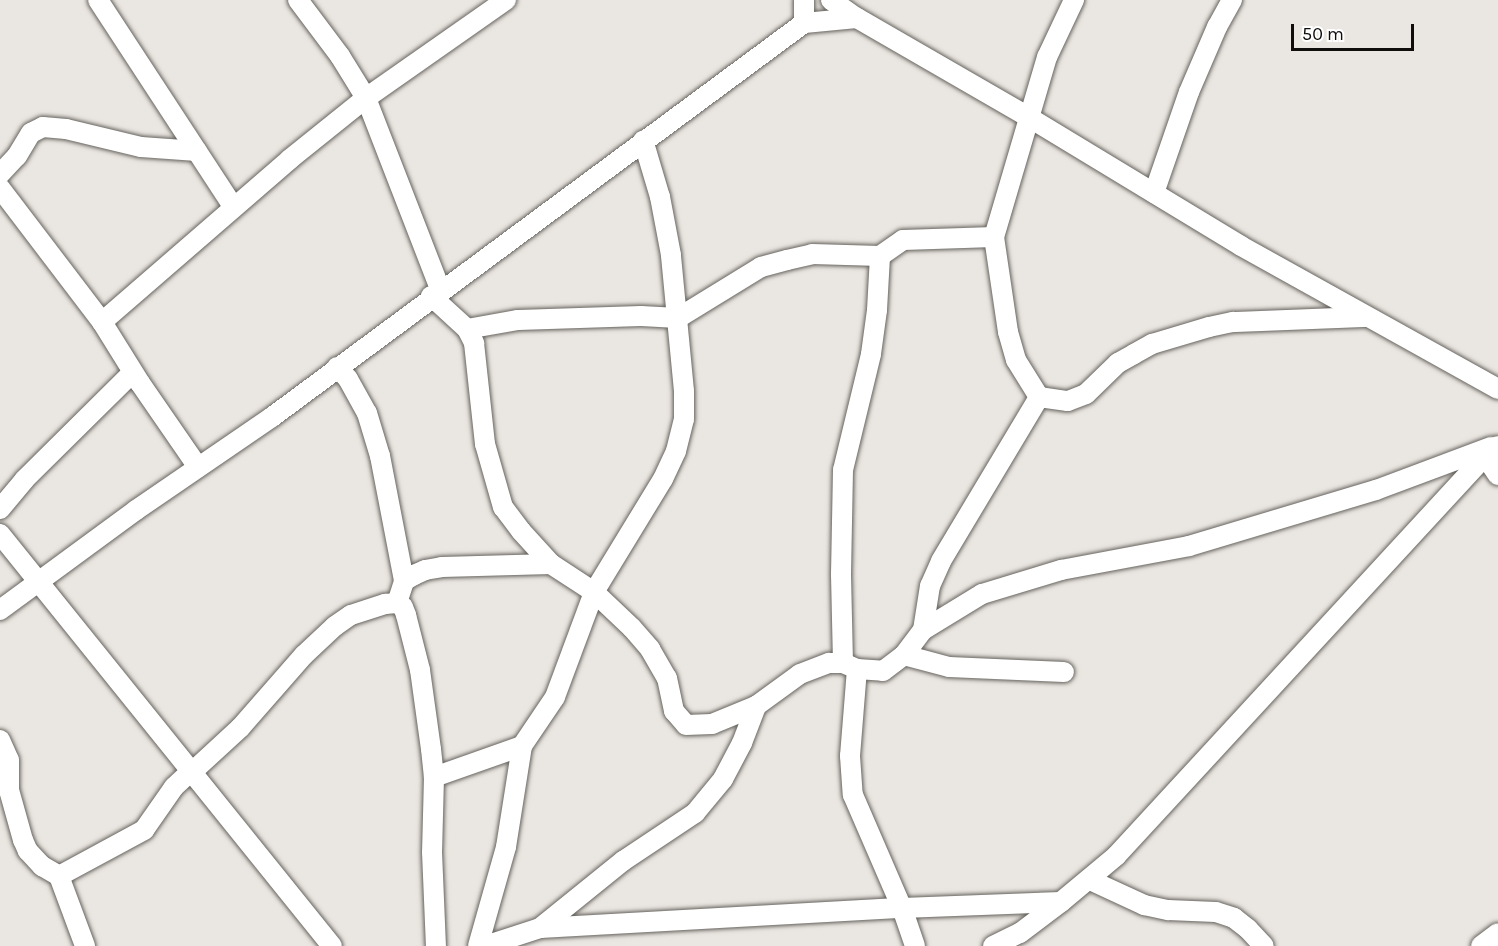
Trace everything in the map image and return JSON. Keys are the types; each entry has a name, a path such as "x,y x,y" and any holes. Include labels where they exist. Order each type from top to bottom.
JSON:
{"street":[{"path":"98,0 233,206"},
{"path":"298,0 340,56 366,98 436,293 466,329 474,343 485,444 503,507 551,564 594,592 650,649 667,678 674,711 686,725 712,724 756,706 801,674 829,663 883,671 904,655 923,630 982,594 1061,570 1189,546 1376,490 1494,449"},
{"path":"102,322 233,206 366,98 506,0"},
{"path":"804,0 804,22"},
{"path":"831,0 857,18 1366,317 1498,389"},
{"path":"1039,397 1016,360 1008,332 994,237 1009,178 1030,118 1047,57 1074,0"},
{"path":"1154,193 1189,92 1217,27 1232,0"},
{"path":"0,609 37,580 337,367 804,22 857,18"},
{"path":"0,174 17,156 31,134 43,127 66,129 141,147 197,151"},
{"path":"478,946 506,847 522,746 555,697 594,592 634,530 676,451 684,419 678,318 664,220 643,141"},
{"path":"0,188 102,322 198,467"},
{"path":"466,329 518,320 641,316 678,318 761,267 812,254 880,256 903,240 994,237"},
{"path":"880,256 877,310 871,354 843,470 841,574 850,666 850,756 853,795 902,908 915,946"},
{"path":"1039,397 1068,401 1086,394 1118,363 1152,344 1209,327 1233,322 1366,317"},
{"path":"337,367 348,379 367,413 380,456 404,581 397,603"},
{"path":"0,509 39,465 133,372"},
{"path":"923,630 930,586 941,561 1039,397"},
{"path":"1494,449 1498,475"},
{"path":"993,946 1020,933 1090,880 1116,856 1494,449"},
{"path":"0,534 332,946"},
{"path":"404,581 425,570 442,567 551,564"},
{"path":"59,876 144,830 174,787 240,728 304,655 335,626 351,615 385,604 397,603"},
{"path":"397,603 406,615 420,670 434,777 432,852 435,946"},
{"path":"904,655 949,667 1064,672"},
{"path":"540,928 623,861 695,813 723,778 742,743 756,706"},
{"path":"0,740 9,760 9,790 23,840 28,851 42,866 59,876 85,946"},
{"path":"434,777 522,746"},
{"path":"1090,880 1144,905 1168,910 1216,912 1234,918 1264,946"},
{"path":"485,946 540,928 902,908 1061,902"},
{"path":"1481,946 1498,933"}]}
